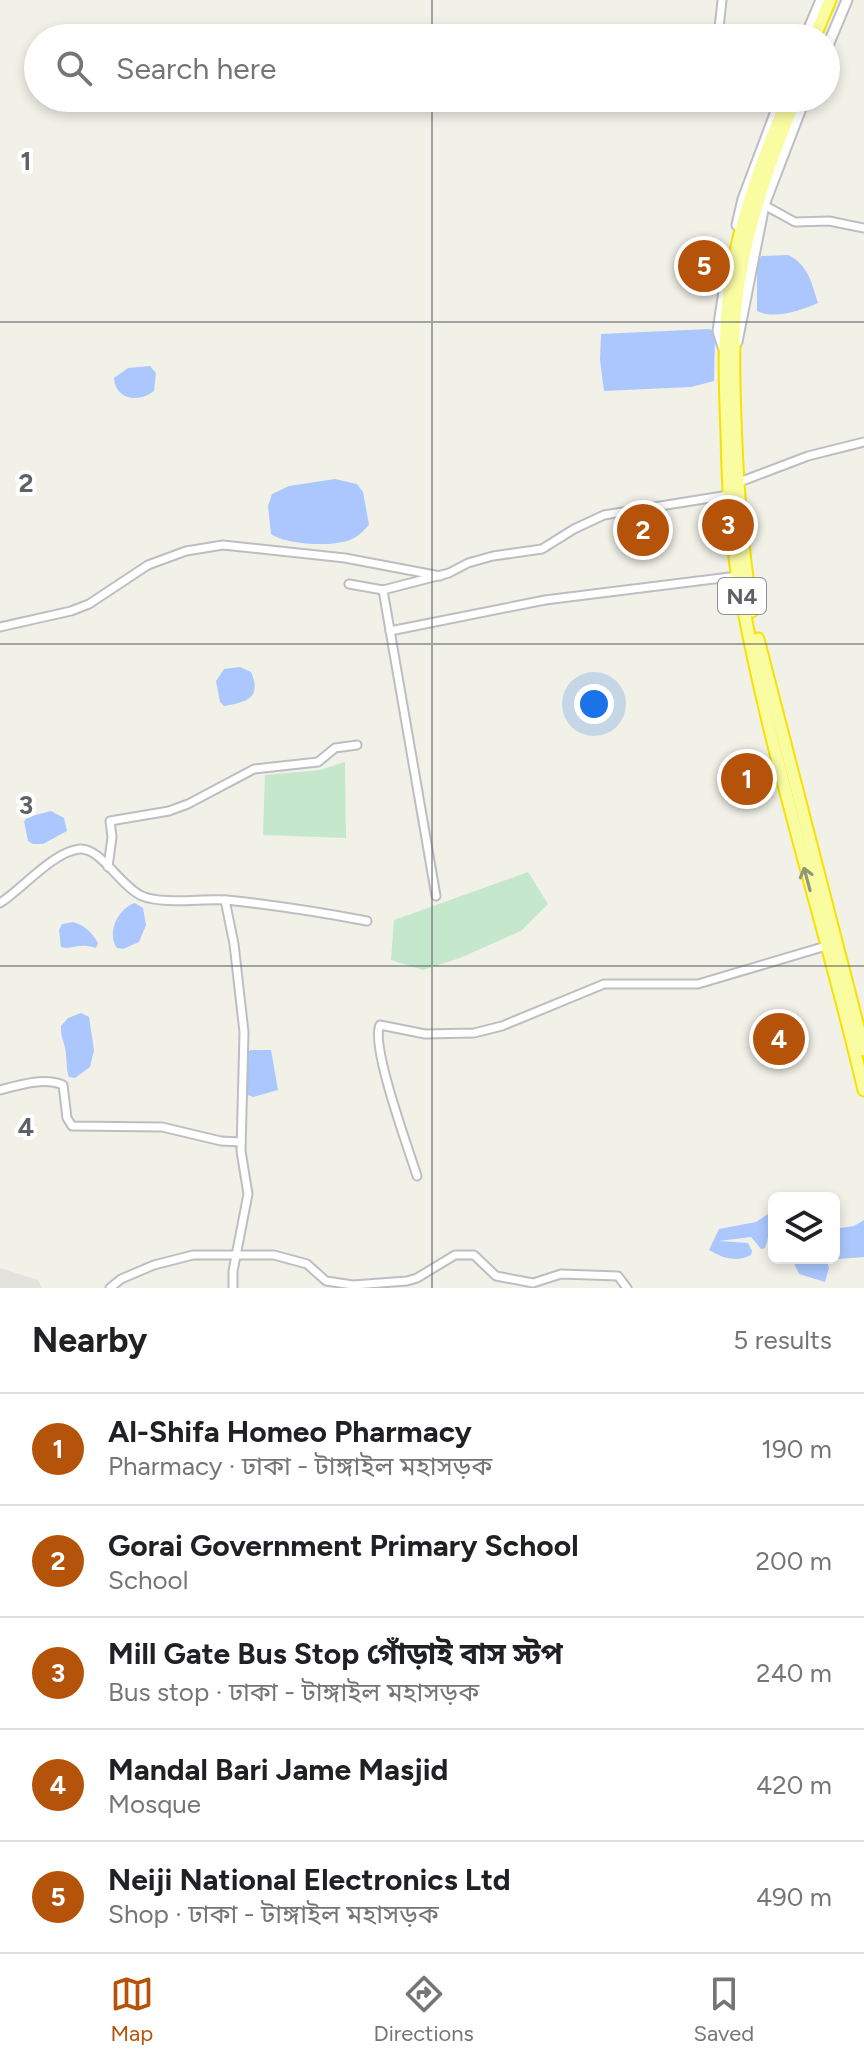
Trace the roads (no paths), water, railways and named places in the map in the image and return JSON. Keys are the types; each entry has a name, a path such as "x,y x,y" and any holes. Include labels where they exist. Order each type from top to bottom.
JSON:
{"highway":[{"path":"820,24 830,0"},
{"path":"827,24 837,0"},
{"name":"N4","path":"783,112 739,239 730,284 729,495 738,576 801,829 864,1050"},
{"name":"N4","path":"790,112 758,202 742,265 728,351 739,519 755,629 826,946 864,1090"}],"main road":[{"path":"811,24 821,0"},
{"path":"837,24 847,0"},
{"path":"728,351 718,331 724,284 743,199 776,112"},
{"path":"728,351 741,331 746,287 764,205 800,112"}],"street":[{"path":"719,24 722,0"},
{"path":"764,205 795,222 829,221 864,228"},
{"path":"737,483 808,456 864,442"},
{"path":"349,584 383,590 440,576 493,556 542,549 604,515 729,495"},
{"path":"0,627 71,611 89,604 148,565 186,551 223,545 345,558 440,576"},
{"path":"390,631 545,600 738,576"},
{"path":"383,590 436,896"},
{"path":"108,867 112,837 110,821 188,804 254,769 318,762 335,748 357,745"},
{"path":"0,903 36,872 75,849 87,849 102,858 119,880 142,896 225,900 304,909 367,921"},
{"path":"225,900 234,944 244,1032 241,1142 248,1194 235,1256 233,1288"},
{"path":"417,1176 387,1082 377,1033 380,1025 425,1034 474,1033 502,1026 604,984 698,984 826,946"},
{"path":"0,1090 32,1082 59,1082 63,1085 67,1118 72,1126 162,1127 221,1141 241,1142"},
{"path":"110,1288 121,1279 154,1265 193,1255 274,1255 298,1260 326,1281 344,1285 417,1278 455,1255 474,1255 496,1276 533,1283 561,1274 618,1276 627,1288"}],"water":[{"path":"788,255 805,269 818,303 780,314 757,311 757,265 761,256"},
{"path":"715,331 714,381 691,387 604,391 601,334"},
{"path":"150,366 156,373 154,391 148,395 129,397 115,385 114,378 128,368"},
{"path":"335,479 357,484 363,492 369,525 360,534 346,541 324,544 288,541 271,534 268,506 272,494 289,486"},
{"path":"240,667 251,672 255,688 253,693 246,700 224,706 220,702 216,681 224,669"},
{"path":"51,811 64,818 67,831 43,844 28,841 24,821"},
{"path":"135,903 143,908 146,925 139,942 123,949 117,948 113,928 123,910"},
{"path":"73,922 90,932 98,943 96,948 61,947 59,930 62,924"},
{"path":"81,1013 89,1017 94,1050 90,1067 75,1078 68,1074 61,1026 68,1018"},
{"path":"271,1050 278,1090 253,1097 245,1094 246,1053"},
{"path":"768,1214 765,1248 761,1249 751,1237 719,1241 748,1243 751,1255 740,1259 724,1257 709,1250 719,1229 756,1222"},
{"path":"864,1220 864,1257 840,1259 840,1228 854,1226"},
{"path":"794,1264 828,1264 829,1268 825,1282 799,1274"}],"place":[{"name":"Neiji National Electronics Ltd","path":"704,266"},
{"name":"Mill Gate Bus Stop গোঁড়াই বাস স্টপ","path":"728,525"},
{"name":"Gorai Government Primary School","path":"643,530"},
{"name":"Al-Shifa Homeo Pharmacy","path":"747,779"},
{"name":"Mandal Bari Jame Masjid","path":"779,1039"}]}
